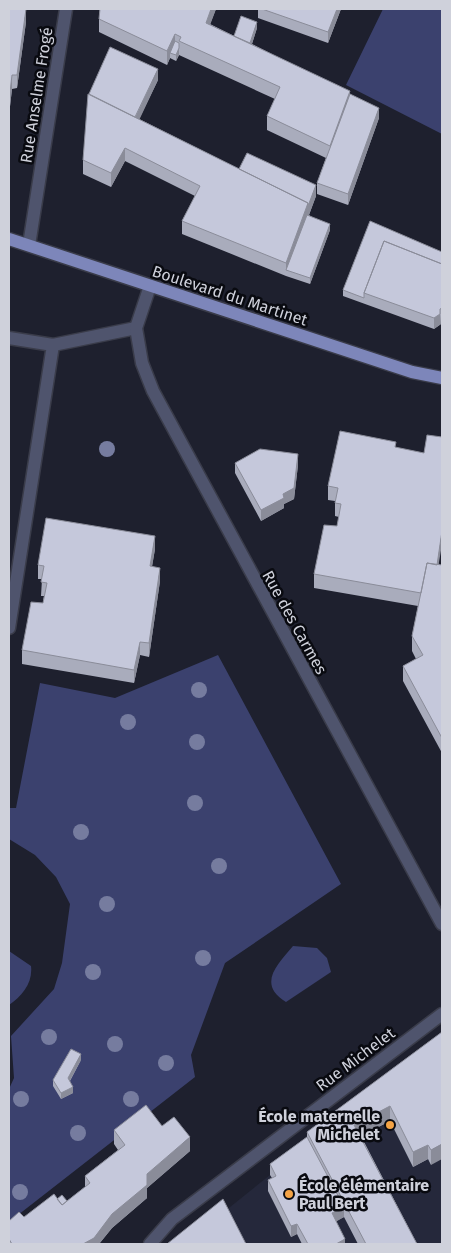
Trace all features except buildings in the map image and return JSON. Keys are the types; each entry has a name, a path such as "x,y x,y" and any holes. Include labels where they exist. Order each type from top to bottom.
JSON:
{"main road":[{"name":"Boulevard du Martinet","path":"9,240 412,372 442,378"}],"street":[{"name":"Rue Anselme Frogé","path":"29,245 66,9"},
{"name":"Rue des Carmes","path":"150,286 136,328 142,363 152,390 442,924"},
{"path":"9,338 53,345 136,328"},
{"path":"9,628 53,345"},
{"name":"Rue Michelet","path":"150,1244 172,1219 442,1014"}],"shaded area":[{"path":"383,9 442,9 442,134 346,85"},
{"path":"218,655 341,884 225,963 191,1055 195,1077 9,1222 9,1089 14,1078 11,1036 54,989 62,963 70,904 56,877 35,855 9,839 9,808 16,808 40,683 115,698"},
{"path":"293,946 317,948 327,958 331,972 286,1002 277,995 271,981 276,967"},
{"path":"9,951 31,966 31,972 26,988 9,1005"},
{"name":"École maternelle Michelet","path":"442,1047 442,1244 184,1244 270,1175"}],"place":[{"name":"École maternelle Michelet","path":"390,1125"},
{"name":"École élémentaire Paul Bert","path":"289,1194"}]}
